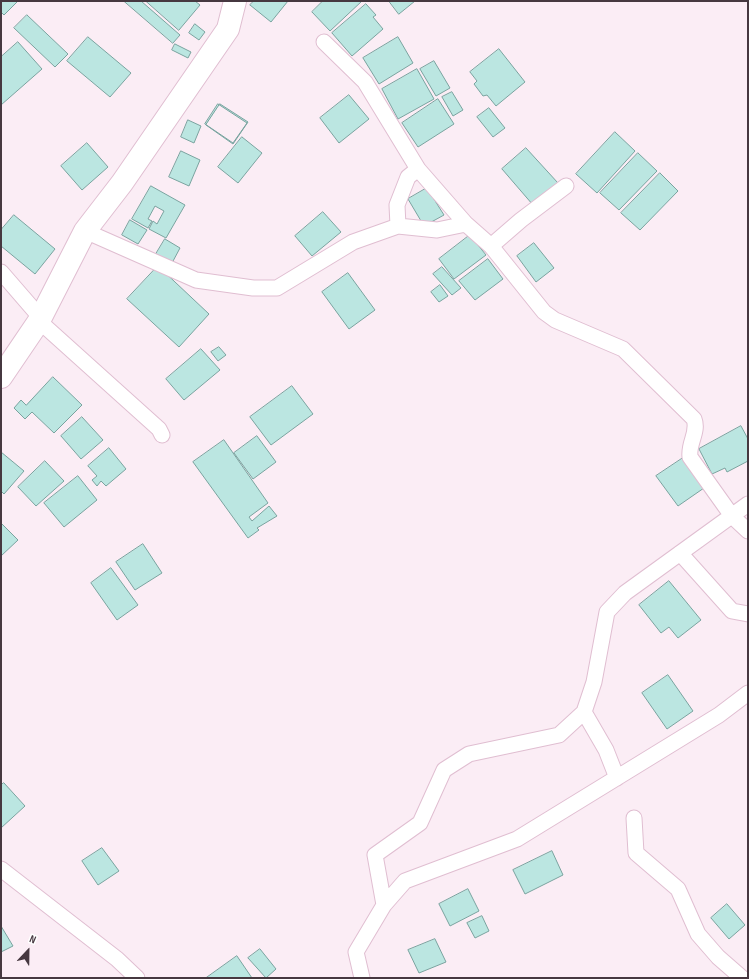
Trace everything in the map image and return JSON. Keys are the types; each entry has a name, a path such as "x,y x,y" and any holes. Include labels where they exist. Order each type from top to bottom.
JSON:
{"street":[{"path":"1,377 40,319 85,231 122,183 228,29 235,1"},
{"path":"324,42 365,82 418,169 466,224 491,246 544,312 555,320 623,349 694,419 697,426 689,448 690,456 732,516 748,531"},
{"path":"398,226 397,205 408,177 418,169"},
{"path":"491,246 521,220 566,186"},
{"path":"85,231 196,280 253,288 278,288 353,242 398,226 437,230 466,224"},
{"path":"1,272 40,319 159,429 162,435"},
{"path":"384,904 375,855 420,823 444,770 469,754 559,735 584,712 594,682 607,612 625,593 748,504"},
{"path":"680,554 732,611 748,614"},
{"path":"362,978 356,952 384,904 405,881 517,839 720,715 748,693"},
{"path":"584,712 606,750 617,778"},
{"path":"634,818 636,853 678,889 698,934 718,957 742,978"},
{"path":"1,869 117,959 137,978"}],"building":[{"path":"1,1 18,1 4,15 1,12"},
{"path":"124,1 141,1 180,35 173,43"},
{"path":"146,1 195,1 200,5 179,30"},
{"path":"254,1 288,1 271,22 250,5"},
{"path":"323,1 362,1 330,31 312,12"},
{"path":"389,1 415,1 399,14"},
{"path":"366,4 376,15 373,17 383,29 352,56 332,33"},
{"path":"27,15 68,54 55,67 14,28"},
{"path":"195,24 205,32 199,40 189,33"},
{"path":"88,37 131,73 110,97 67,61"},
{"path":"398,37 413,63 379,84 363,58"},
{"path":"18,42 42,69 1,105 1,57"},
{"path":"175,44 191,52 188,58 172,50"},
{"path":"499,49 525,82 496,106 487,95 483,96 474,84 477,81 470,72"},
{"path":"434,61 450,88 436,96 420,69"},
{"path":"417,69 434,99 398,119 382,89"},
{"path":"452,92 463,110 453,116 442,97"},
{"path":"349,95 369,119 339,143 320,118"},
{"path":"438,99 454,124 418,147 402,123"},
{"path":"218,104 247,123 233,143 205,124"},
{"path":"220,104 248,122 233,144 206,125"},
{"path":"489,108 505,128 493,137 477,117"},
{"path":"188,120 201,126 194,143 181,137"},
{"path":"615,132 635,151 597,193 576,174"},
{"path":"242,137 262,153 238,183 218,167"},
{"path":"87,143 108,167 82,190 61,166"},
{"path":"526,148 558,183 533,205 502,169"},
{"path":"181,151 200,160 189,186 169,177"},
{"path":"638,153 657,171 619,210 600,193"},
{"path":"660,173 678,191 640,230 621,213"},
{"path":"151,186 185,205 166,238 149,229 153,221 157,224 164,211 155,206 148,219 152,221 148,228 132,219"},
{"path":"427,188 444,215 424,226 408,199"},
{"path":"323,212 341,232 312,256 295,236"},
{"path":"14,215 55,249 35,274 1,246 1,230"},
{"path":"130,220 147,230 138,244 122,235"},
{"path":"470,235 486,255 454,279 439,259"},
{"path":"165,239 180,248 172,263 156,254"},
{"path":"534,243 554,268 536,282 517,256"},
{"path":"488,259 503,279 475,300 459,281"},
{"path":"158,266 209,314 179,347 127,299"},
{"path":"442,267 461,288 452,295 433,274"},
{"path":"348,273 375,310 349,329 322,292"},
{"path":"440,285 448,296 439,302 431,292"},
{"path":"219,347 226,355 218,361 211,352"},
{"path":"201,349 220,370 184,400 166,379"},
{"path":"53,377 82,405 54,433 32,412 25,419 14,408 21,400 26,405"},
{"path":"292,386 313,414 271,445 250,417"},
{"path":"82,417 103,440 81,459 61,436"},
{"path":"741,426 748,439 748,461 727,472 725,468 712,474 699,449"},
{"path":"257,436 276,462 253,479 234,453"},
{"path":"224,440 268,503 249,517 252,521 269,506 277,516 257,528 259,530 248,538 193,462"},
{"path":"109,448 126,469 106,486 101,481 97,486 92,480 97,476 88,466"},
{"path":"1,452 24,471 4,494 1,491"},
{"path":"683,458 704,488 678,506 656,476"},
{"path":"45,461 64,481 36,506 18,487"},
{"path":"78,476 97,500 64,527 44,503"},
{"path":"1,523 18,540 1,556"},
{"path":"143,544 162,573 135,590 116,562"},
{"path":"111,568 138,605 117,620 91,583"},
{"path":"669,581 701,620 678,638 669,627 661,633 639,605"},
{"path":"668,675 693,711 667,729 642,693"},
{"path":"4,783 25,806 1,828 1,785"},
{"path":"102,848 119,871 98,885 82,861"},
{"path":"552,851 563,875 525,894 513,870"},
{"path":"468,889 479,911 450,926 439,904"},
{"path":"727,904 745,925 729,939 711,918"},
{"path":"482,916 489,931 475,938 467,923"},
{"path":"1,926 13,946 1,952"},
{"path":"435,939 446,962 419,973 408,950"},
{"path":"260,949 276,969 266,978 248,958"},
{"path":"237,956 252,978 206,978"}]}
